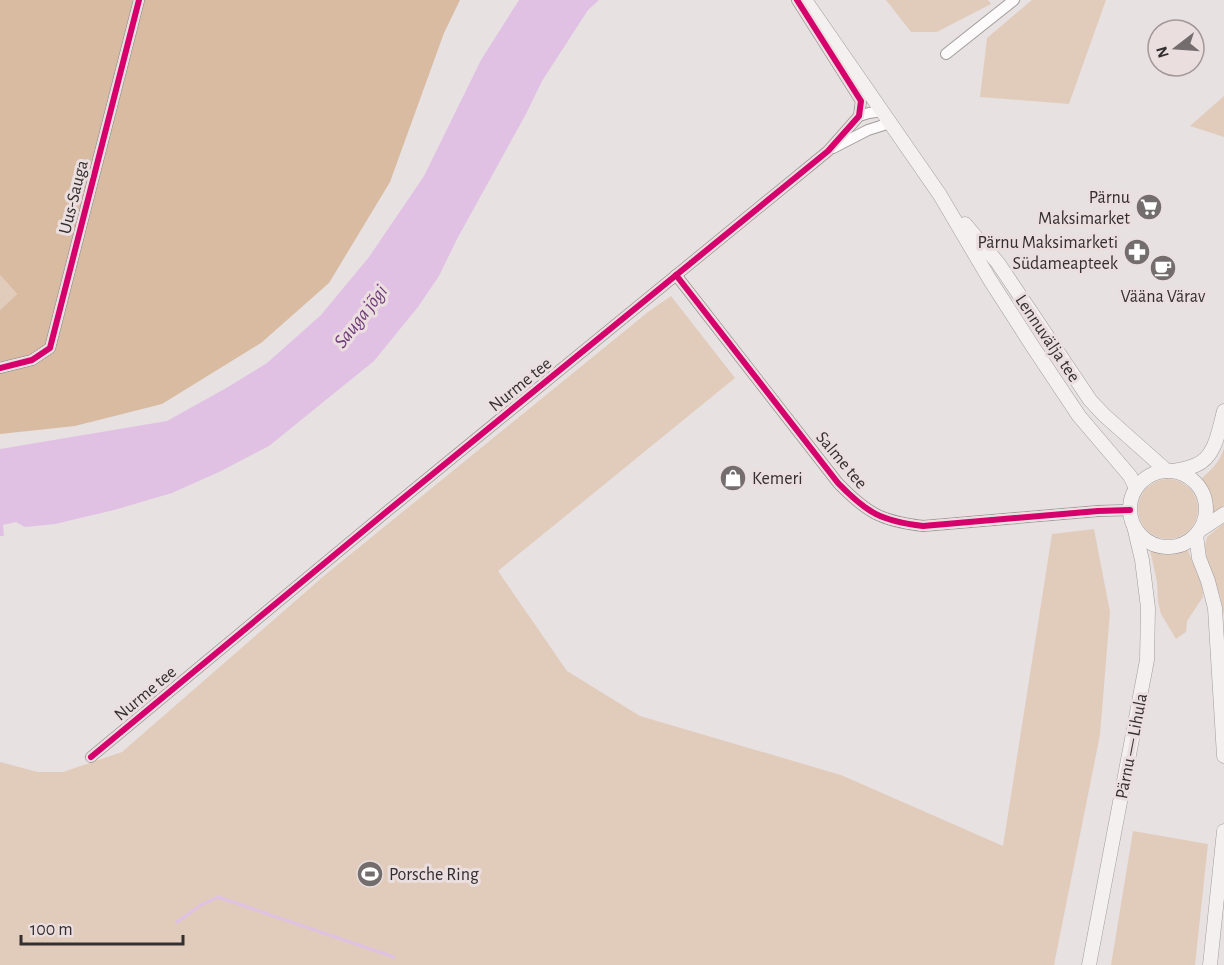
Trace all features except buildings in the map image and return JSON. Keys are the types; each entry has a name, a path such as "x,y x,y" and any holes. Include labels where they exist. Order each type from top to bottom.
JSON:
{"main road":[{"name":"Lennuvälja tee","path":"805,0 940,195 990,280 1079,416 1130,476 1136,489"},
{"name":"Lennuvälja tee","path":"940,195 998,263 1090,400 1104,415 1170,471"},
{"path":"1224,411 1216,441 1208,456 1197,465 1151,475 1136,489 1130,510 1134,526 1141,536 1160,546 1182,544 1224,513"},
{"path":"1170,471 1184,475 1196,483 1203,494 1206,506 1205,515 1197,533 1199,558 1215,608 1224,756"},
{"name":"Pärnu — Lihula","path":"1089,965 1147,660 1148,608 1142,560 1134,526"},
{"path":"1210,965 1224,831"}],"street":[{"name":"Uus-Sauga","path":"0,368 32,360 50,348 139,0"},
{"path":"797,0 861,101 859,116 882,111"},
{"path":"946,54 1014,0"},
{"name":"Nurme tee","path":"91,757 828,151 859,116"},
{"name":"Nurme tee","path":"828,151 868,130 890,123"},
{"name":"Salme tee","path":"676,275 838,483 859,504 877,516 900,523 923,525 1130,510"}],"shaded area":[{"path":"0,0 460,0 444,33 390,182 329,283 261,343 162,404 75,426 0,434 0,310 17,294 0,275"},
{"path":"886,0 988,0 991,4 937,32 911,32"},
{"path":"1032,0 1106,0 1069,104 980,97 987,38"},
{"path":"1224,96 1224,137 1190,126"},
{"path":"0,275 17,294 0,310"},
{"path":"671,296 735,378 498,571 567,671 640,716 841,775 1003,846 1052,534 1094,529 1110,612 1100,735 1054,965 0,965 0,762 38,772 63,772 122,752 325,575 648,312"},
{"path":"1224,448 1224,505 1212,516 1210,496 1201,479 1218,461"},
{"path":"1162,479 1174,479 1190,487 1196,497 1198,509 1196,521 1190,531 1174,539 1162,539 1146,531 1138,515 1138,503 1146,487"},
{"path":"1224,523 1224,617 1205,545 1207,537"},
{"path":"1187,548 1202,584 1203,597 1187,621 1186,632 1176,639 1161,614 1150,550 1168,552"},
{"path":"1133,831 1208,844 1195,965 1111,965"}],"water":[{"name":"Sauga jõgi","path":"519,0 599,0 588,10 542,81 439,276 418,307 374,361 269,446 219,472 172,493 114,510 55,524 25,527 16,522 3,525 4,536 0,536 0,449 167,421 267,363 321,315 369,257 424,176 481,60"}],"waterway":[{"path":"177,922 201,905 218,897 394,957"}],"cycle path":[{"path":"0,368 32,360 50,348 139,0"},
{"path":"91,757 828,151 859,116 861,101 797,0"},
{"path":"676,275 838,483 858,502 876,514 896,521 923,526 1130,510"}],"place":[{"name":"Pärnu Maksimarket","path":"1149,207"},
{"name":"Pärnu Maksimarketi Südameapteek","path":"1137,252"},
{"name":"Vääna Värav","path":"1163,268"},
{"name":"Kemeri","path":"733,478"},
{"name":"Porsche Ring","path":"370,874"}]}
